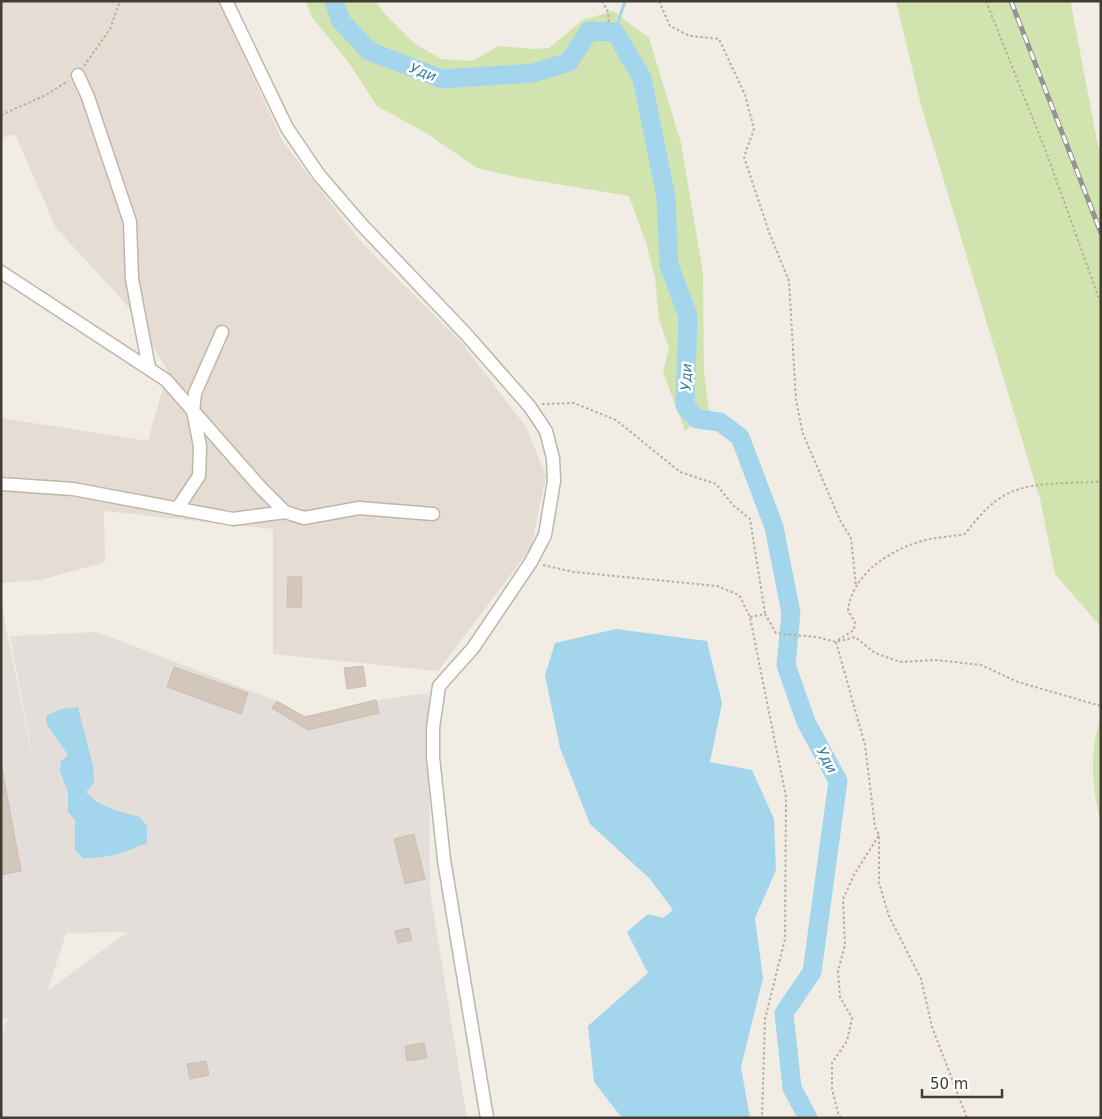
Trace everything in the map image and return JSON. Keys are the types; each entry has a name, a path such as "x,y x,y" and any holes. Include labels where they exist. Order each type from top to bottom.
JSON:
{"street":[{"path":"226,1 287,128 319,175 362,226 465,334 530,407 546,431 553,458 554,481 545,535 531,562 473,648 439,686 433,728 433,757 444,860 487,1118"},
{"path":"78,75 88,97 130,222 132,279 149,368"},
{"path":"1,272 166,380 261,488 285,512"},
{"path":"177,509 198,476 200,446 193,411 195,393 222,332"},
{"path":"1,484 73,489 234,519 285,512 304,518 359,508 433,514"}],"path":[{"path":"602,1 608,12 609,25"},
{"path":"659,1 670,26 690,36 719,39 745,95 754,129 744,157 769,232 789,281 796,400 802,426 840,520 852,538 856,586"},
{"path":"986,1 1048,157 1101,304"},
{"path":"530,407 548,402 574,403 616,420 680,472 716,484 733,505 750,519 765,614 776,633 793,634 836,642 855,638 875,653 900,662 936,660 981,665 1018,682 1101,706"},
{"path":"836,642 854,630 856,622 848,611 849,600 856,586 872,569 896,550 921,541 965,534 984,509 1009,492 1043,484 1101,481"},
{"path":"531,562 574,572 717,586 739,594 750,617 786,797 785,939 765,1019 762,1118"},
{"path":"750,617 765,614"},
{"path":"836,642 865,745 875,827 879,834 879,883 889,916 922,979 932,1027 967,1118"},
{"path":"842,1118 838,1113 832,1089 832,1063 848,1041 852,1018 840,997 838,971 845,945 843,899 854,875 879,834"}],"shaded area":[{"path":"1,1 218,1 283,142 362,243 462,343 526,427 546,476 531,548 438,671 273,654 273,529 104,511 105,562 41,580 1,583 1,418 148,441 168,371 126,304 56,228 15,134 1,138"},
{"path":"1,602 41,801 10,636 97,632 277,701 305,717 376,700 429,693 430,891 467,1118 1,1118 1,1043 6,1022 9,1019 1,1018","holes":["127,932 49,990 66,933"]}],"green space":[{"path":"306,1 375,1 385,14 414,43 441,59 472,61 499,46 535,49 549,48 583,20 613,11 649,38 681,143 703,273 704,371 709,411 685,431 663,372 669,349 659,319 655,278 646,243 629,196 521,178 477,168 426,133 377,106 349,63 312,17"},
{"path":"896,1 1073,1 1071,4 1098,146 1101,149 1101,627 1055,574 1040,499 921,105"},
{"path":"1100,719 1101,823 1093,771 1094,745"}],"water":[{"path":"616,629 707,641 722,703 710,762 752,770 774,819 776,870 755,918 763,978 741,1067 750,1118 622,1118 594,1082 588,1026 648,973 627,932 648,914 663,918 673,910 650,879 590,824 560,748 545,675 555,643"},
{"path":"78,707 93,766 94,783 86,792 97,802 117,811 140,817 147,826 147,843 124,852 100,857 83,858 75,850 75,820 68,812 68,792 60,771 61,761 68,755 47,725 46,716 61,709"}],"building":[{"path":"288,577 302,577 301,607 287,607"},
{"path":"363,666 366,686 347,689 344,668"},
{"path":"174,667 248,693 241,714 167,687"},
{"path":"376,700 379,713 308,730 272,708 277,701 305,717"},
{"path":"1,763 21,871 1,875"},
{"path":"414,834 425,879 405,884 394,839"},
{"path":"409,928 412,940 398,943 395,931"},
{"path":"424,1043 427,1058 407,1061 405,1046"},
{"path":"206,1061 209,1075 190,1079 187,1064"}],"waterway":[{"name":"Уди","path":"334,1 341,21 369,51 442,79 533,73 569,62 589,31 615,32 642,78 666,197 669,265 688,316 685,406 697,419 720,422 740,437 774,527 791,613 786,665 806,722 838,781 812,972 784,1013 792,1088 808,1118"},
{"path":"615,32 625,1"}],"railway":[{"path":"1011,1 1101,233"}]}
